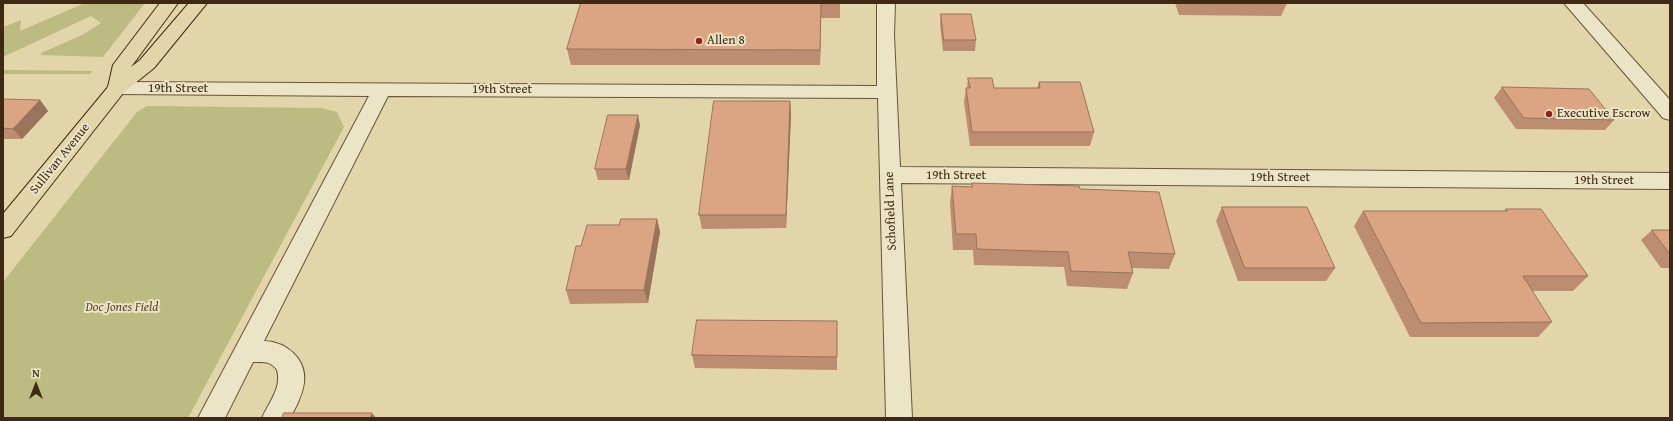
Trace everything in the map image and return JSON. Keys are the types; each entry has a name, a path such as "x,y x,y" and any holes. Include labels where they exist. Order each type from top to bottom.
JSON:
{"main road":[{"name":"Sullivan Avenue","path":"117,88 122,65 170,3"},
{"name":"Sullivan Avenue","path":"3,230 117,88 147,64 198,3"}],"street":[{"name":"Schofield Lane","path":"886,3 886,92 899,418"},
{"path":"1573,3 1670,113"},
{"name":"19th Street","path":"117,88 886,92"},
{"path":"211,418 382,89"},
{"name":"19th Street","path":"889,175 1670,181"},
{"path":"246,352 272,352 283,357 290,369 292,386 288,397 275,418"}],"green space":[{"path":"85,3 145,3 103,57 41,55 41,53 82,35 101,23 91,16 3,57 3,27 21,20 20,31"},
{"path":"3,70 93,71 90,74 3,74"},
{"name":"Doc Jones Field","path":"147,106 321,108 337,112 344,127 188,418 3,418 3,282 137,112"}],"building":[{"name":"Allen 8","path":"581,3 821,3 820,50 567,49"},
{"path":"941,14 971,14 976,40 944,40"},
{"path":"968,78 992,78 994,88 1040,88 1039,82 1080,82 1094,132 972,132 966,88 970,88"},
{"path":"1502,87 1589,89 1614,120 1524,118"},
{"path":"5,99 40,100 13,129 3,128 3,101"},
{"path":"714,101 790,101 786,215 699,215"},
{"path":"608,115 638,115 626,169 595,169"},
{"path":"972,183 1079,186 1080,189 1159,192 1175,254 1128,252 1133,273 1071,271 1068,252 977,249 976,234 956,234 952,186 972,187"},
{"path":"1222,207 1307,207 1335,268 1245,268"},
{"path":"1506,209 1541,209 1588,276 1523,276 1552,322 1421,323 1363,211 1507,211"},
{"path":"621,219 657,219 644,290 566,290 576,246 581,246 587,225 619,225"},
{"path":"1652,230 1670,230 1670,254"},
{"path":"697,320 837,321 837,357 692,355"},
{"path":"284,413 372,413 370,418 282,418"}],"place":[{"name":"Allen 8","path":"699,41"},
{"name":"Executive Escrow","path":"1549,114"}]}
